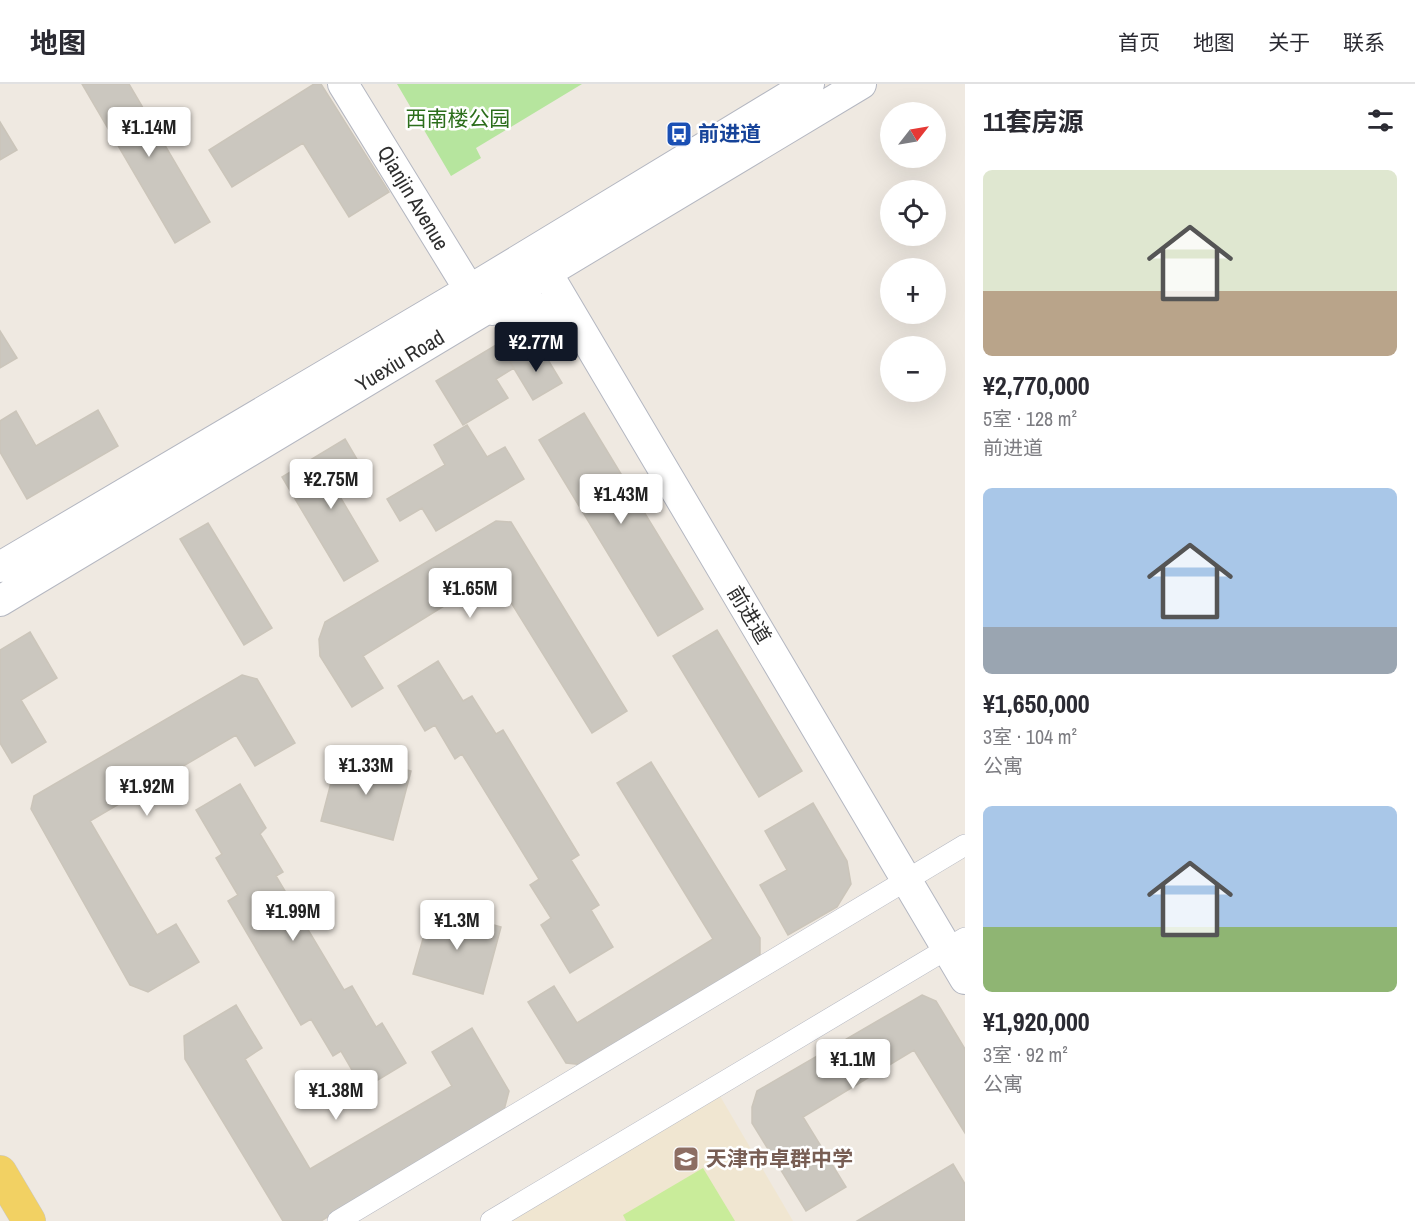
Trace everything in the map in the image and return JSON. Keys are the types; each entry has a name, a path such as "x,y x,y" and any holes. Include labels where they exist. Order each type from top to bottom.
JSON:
{"main road":[{"path":"0,1172 29,1221"}],"street":[{"name":"Qianjin Avenue","path":"343,84 485,293"},
{"name":"Qianjin Avenue","path":"364,84 485,293"},
{"name":"Yuexiu Road","path":"548,265 809,84"},
{"name":"Yuexiu Road","path":"0,567 485,293 548,265 861,84"},
{"name":"前进道","path":"548,265 595,336 914,876 960,943 965,979"},
{"name":"Yuexiu Road","path":"0,601 485,293"},
{"path":"485,293 518,307 548,310 595,336"},
{"path":"338,1221 965,845"},
{"path":"491,1221 960,943"}],"shaded area":[{"name":"天津市卓群中学","path":"720,1096 793,1221 510,1221"}],"green space":[{"name":"西南楼公园","path":"397,84 582,84 476,148 481,158 451,176"},
{"path":"703,1168 735,1221 626,1221 623,1215"}],"building":[{"path":"82,84 129,84 210,222 175,243"},
{"path":"314,84 321,84 389,192 349,217 303,143 232,187 209,150"},
{"path":"0,122 17,150 0,160"},
{"path":"0,331 17,358 0,368"},
{"path":"516,333 527,352 510,362 514,368 496,379 508,398 463,425 436,381"},
{"path":"539,345 562,383 533,400 510,362"},
{"path":"98,410 118,446 27,499 0,452 0,421 16,411 36,446"},
{"path":"584,413 703,609 658,636 539,440"},
{"path":"467,425 487,457 505,447 524,479 436,531 422,508 400,521 387,499 445,465 434,445"},
{"path":"345,439 358,461 329,478 378,561 344,581 282,477"},
{"path":"496,521 511,522 627,711 592,733 494,575 363,656 383,688 352,707 320,656 319,639 325,622"},
{"path":"208,523 272,628 244,645 180,539"},
{"path":"717,630 802,771 759,797 673,656"},
{"path":"30,632 57,678 21,700 46,742 12,763 0,743 0,650"},
{"path":"438,661 463,701 472,696 496,734 503,730 579,855 571,860 599,905 591,910 613,947 570,973 541,925 551,918 530,885 539,879 462,754 455,759 435,725 425,731 398,686"},
{"path":"242,675 257,679 295,743 255,766 236,735 90,821 157,935 176,924 199,962 148,992 130,985 31,809 34,796"},
{"path":"339,752 411,771 393,840 321,821"},
{"path":"651,762 760,938 760,958 585,1065 566,1063 528,1002 554,986 577,1023 713,939 617,783"},
{"path":"240,784 266,828 260,834 283,872 276,876 344,990 352,986 376,1027 382,1023 406,1063 363,1089 341,1051 333,1056 311,1019 301,1025 228,901 238,895 216,858 222,854 196,810"},
{"path":"813,803 847,861 851,884 837,907 788,935 760,885 787,870 765,831"},
{"path":"432,907 501,927 483,994 413,974"},
{"path":"922,995 936,1001 965,1049 965,1133 914,1050 803,1117 846,1187 806,1211 752,1123 752,1107 757,1091"},
{"path":"236,1005 262,1048 245,1059 310,1169 452,1086 432,1052 472,1028 509,1091 504,1110 321,1221 283,1221 185,1059 184,1036"},
{"path":"953,1164 965,1184 965,1221 857,1221"}],"place":[{"name":"前进道","path":"679,134"},
{"name":"天津市卓群中学","path":"686,1159"}]}
